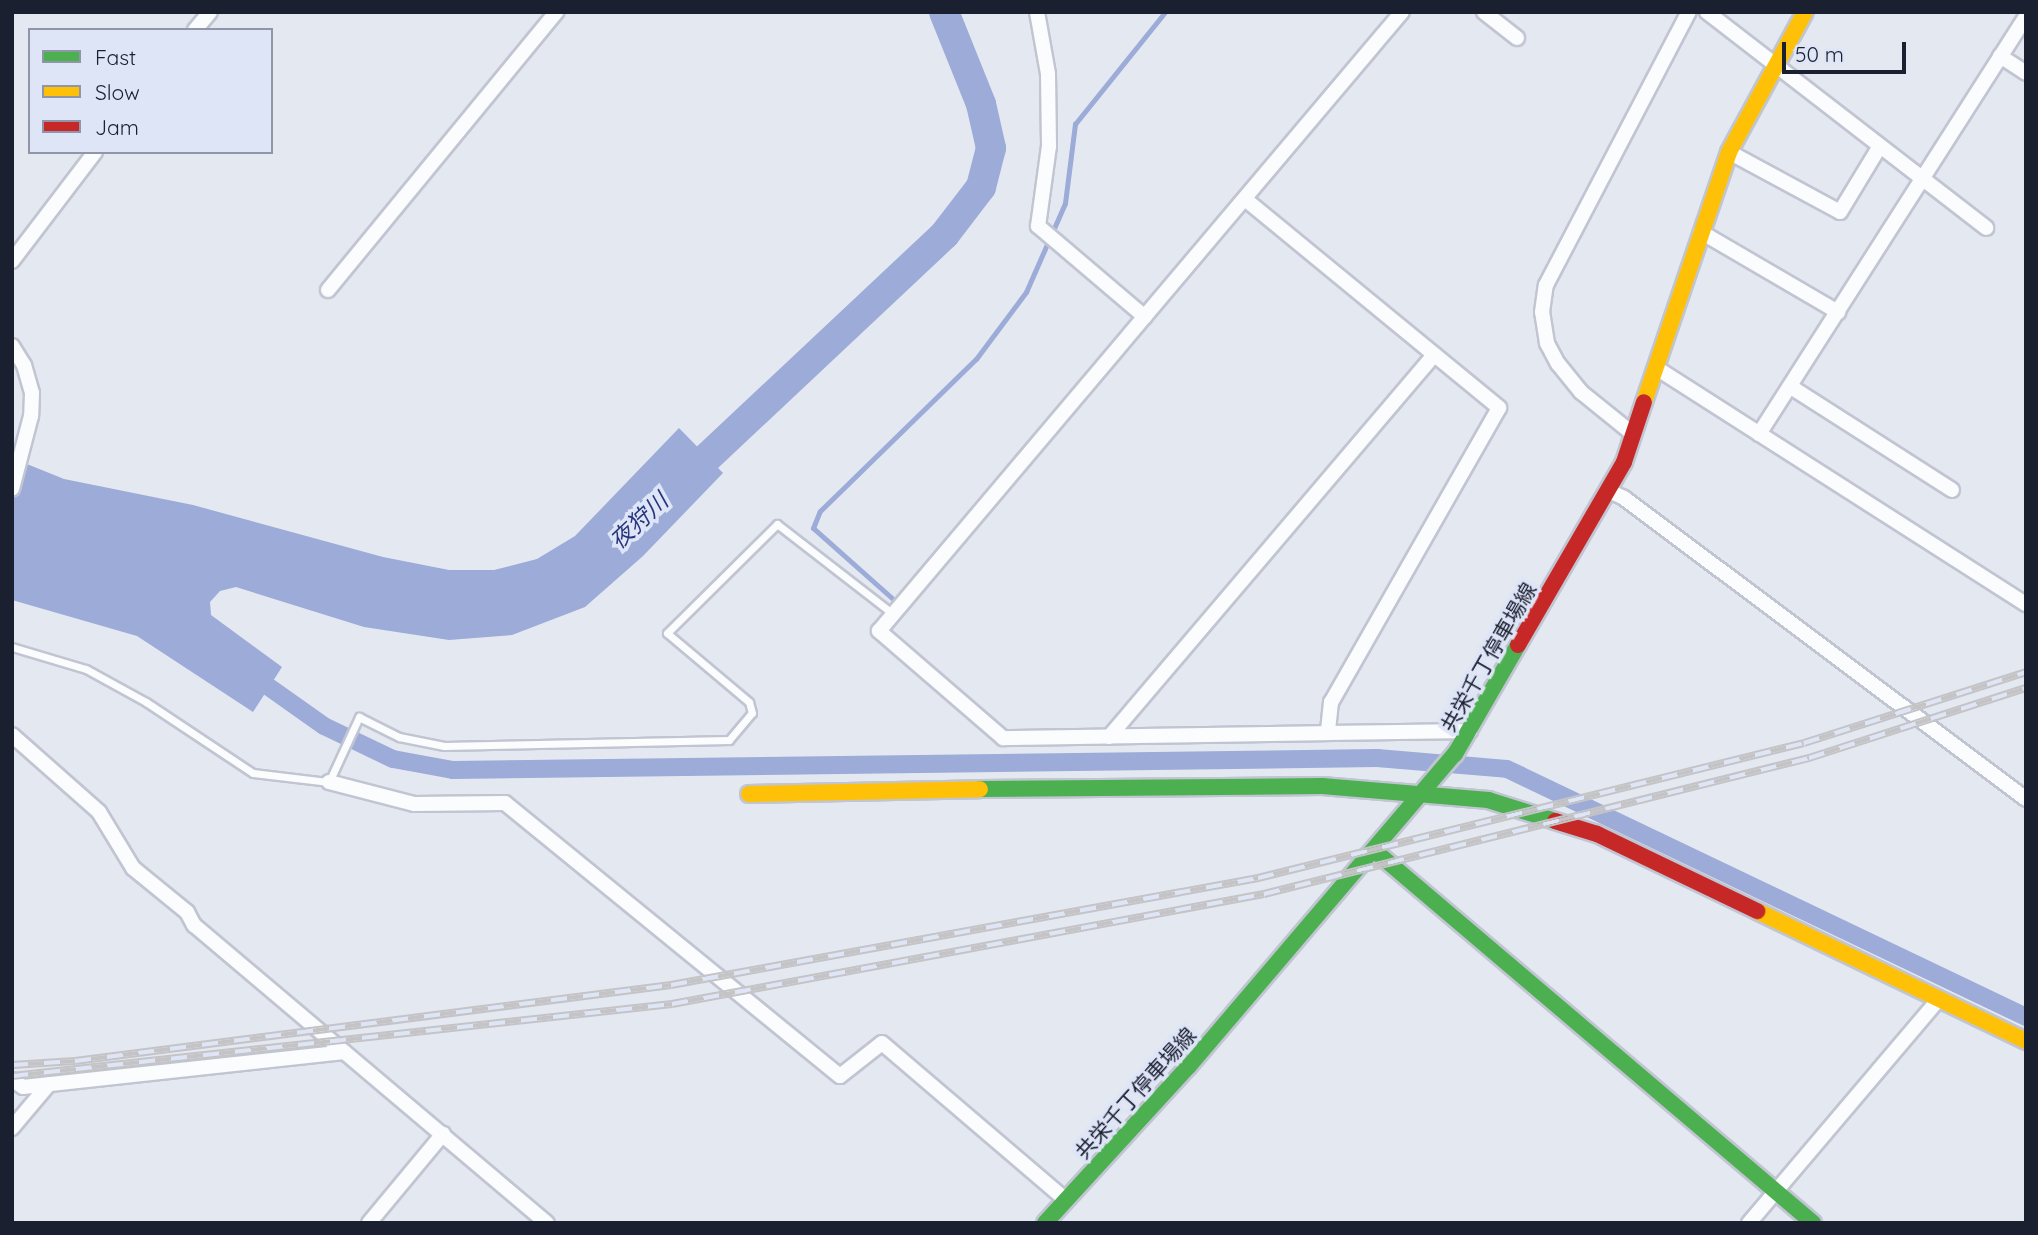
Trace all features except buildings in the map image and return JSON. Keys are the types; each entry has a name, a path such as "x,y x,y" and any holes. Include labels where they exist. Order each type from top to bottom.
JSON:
{"street":[{"path":"197,28 210,12"},
{"path":"328,290 556,12"},
{"path":"1037,12 1048,75 1049,146 1038,226 1145,317"},
{"path":"1402,12 878,631 1003,738 1469,731"},
{"path":"1484,12 1517,38"},
{"path":"1633,434 1588,399 1558,364 1546,343 1542,312 1546,285 1689,12"},
{"path":"1707,12 1986,228"},
{"name":"共栄千丁停車場線","path":"1045,1223 1375,851 1455,754 1625,461 1729,152 1773,64 1805,12"},
{"path":"1759,434 2026,16"},
{"path":"2000,56 2026,74"},
{"path":"1729,152 1840,212 1880,146"},
{"path":"12,261 93,154"},
{"path":"1245,199 1499,408 1331,702 1328,733"},
{"path":"1701,232 1838,312"},
{"path":"12,346 24,365 32,393 31,416 12,489"},
{"path":"1109,737 1434,355"},
{"path":"1658,369 2026,604"},
{"path":"1791,387 1952,490"},
{"path":"1607,491 1624,498 2026,799"},
{"path":"12,735 99,812 133,868 344,1052 547,1223"},
{"path":"329,782 414,804 505,803 840,1076 882,1043 1066,1200"},
{"path":"749,794 1124,785 1427,791 1488,800 1597,834 2026,1041"},
{"path":"1375,851 1813,1223"},
{"path":"1749,1223 1939,999"},
{"path":"12,1080 23,1087 344,1052"},
{"path":"12,1128 49,1084"},
{"path":"369,1223 443,1135"}],"lane":[{"path":"12,647 86,669 146,702 253,772 329,782 359,716 399,737 444,746 729,740 752,713 749,702 667,633 777,524 893,614"}],"water":[{"path":"679,428 723,473 643,556 585,607 512,635 449,640 364,627 236,587 220,591 210,602 211,615 282,667 253,712 137,636 12,600 12,458 64,479 193,505 383,557 449,570 494,570 537,559 575,536"}],"waterway":[{"name":"夜狩川","path":"679,484 945,234 981,187 991,148 981,104 944,12"},
{"path":"893,599 813,528 820,511 976,359 1026,292 1065,203 1075,124 1165,12"},
{"path":"252,675 324,726 393,759 453,770 1377,758 1507,769 2026,1017"}],"railway":[{"path":"12,1065 75,1061 671,985 1258,878 1804,743 2026,672"},
{"path":"12,1076 672,1004 1264,894 1809,758 2026,688"}],"traffic: fast":[{"path":"1045,1223 1189,1066 1455,754 1518,645"},
{"path":"980,789 1322,786 1488,800 1555,821"},
{"path":"1375,851 1813,1223"}],"traffic: slow":[{"path":"1644,402 1729,152 1805,12"},
{"path":"749,794 980,789"},
{"path":"1757,911 2026,1041"}],"traffic: jam":[{"path":"1518,645 1624,462 1644,402"},
{"path":"1555,821 1597,834 1757,911"}]}
